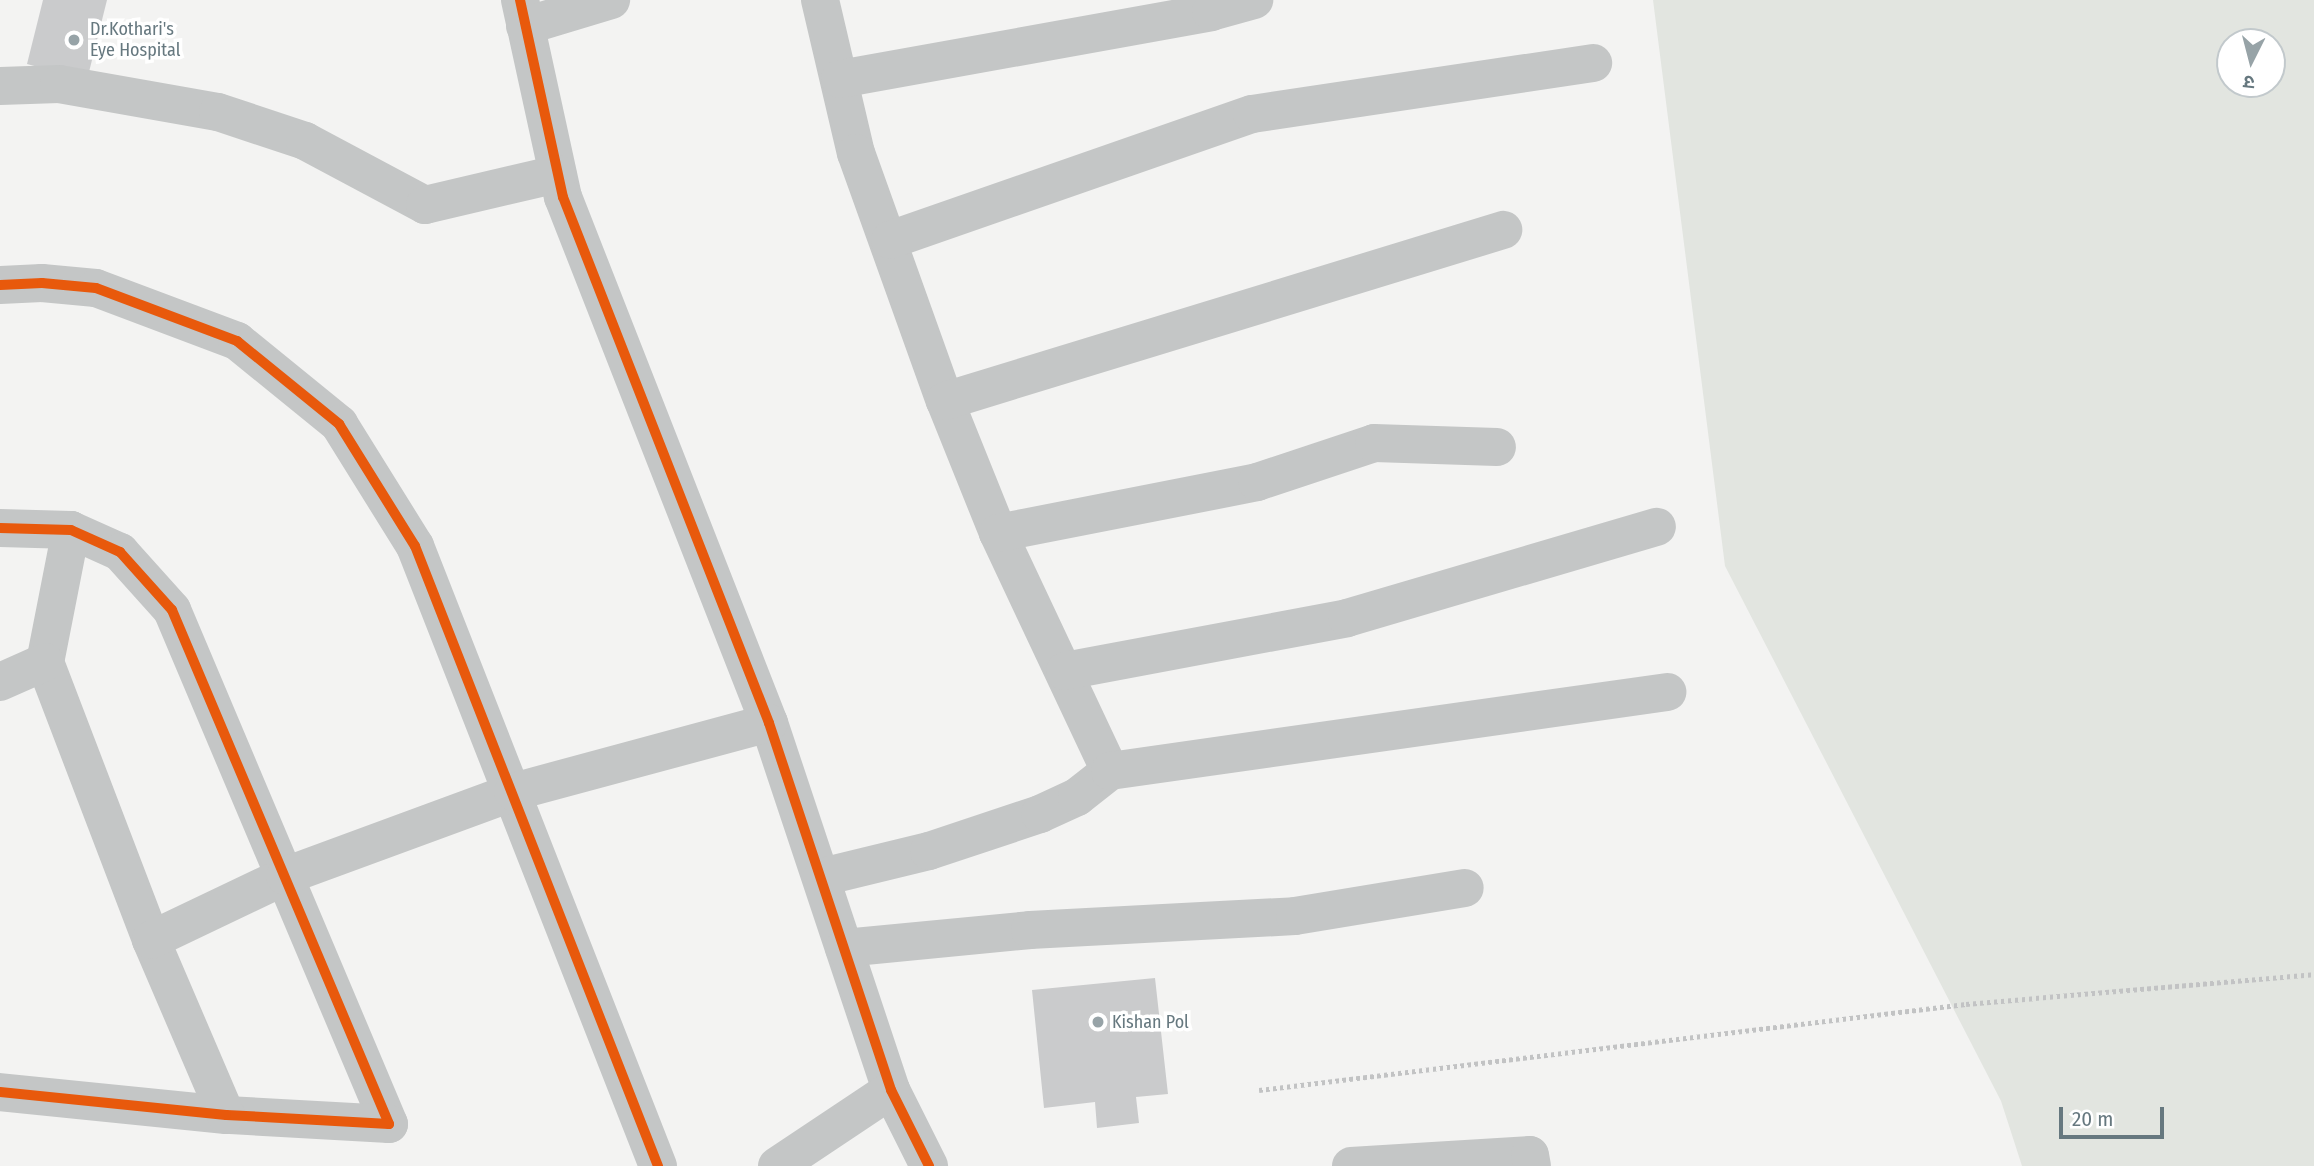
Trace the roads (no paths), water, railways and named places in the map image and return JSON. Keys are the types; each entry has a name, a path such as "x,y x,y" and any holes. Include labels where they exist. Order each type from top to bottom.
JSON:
{"street":[{"path":"611,0 523,13 557,174 769,723 891,1090 929,1166"},
{"path":"820,0 856,153 890,240 945,401 998,533 1110,771"},
{"path":"840,79 1211,12 1254,0"},
{"path":"890,240 1252,114 1593,64"},
{"path":"0,86 59,84 218,112 305,141 425,205 557,174"},
{"path":"945,401 1503,230"},
{"path":"0,285 42,283 96,288 237,341 339,424 415,546 658,1166"},
{"path":"998,533 1257,482 1374,443 1497,447"},
{"path":"1065,671 1347,618 1657,527"},
{"path":"0,528 71,530 120,552 172,610 390,1124 226,1115 0,1092"},
{"path":"71,530 45,662 151,940 226,1115"},
{"path":"0,682 45,662"},
{"path":"822,877 929,851 1040,814 1077,797 1110,771 1667,692"},
{"path":"151,940 285,876 513,792 769,723"},
{"path":"844,948 1030,930 1295,916 1465,888"},
{"path":"777,1166 891,1090"},
{"path":"1354,1166 1530,1155 1532,1166"}],"place":[{"name":"Dr.Kothari's Eye Hospital","path":"74,40"},
{"name":"Kishan Pol","path":"1098,1022"}]}
